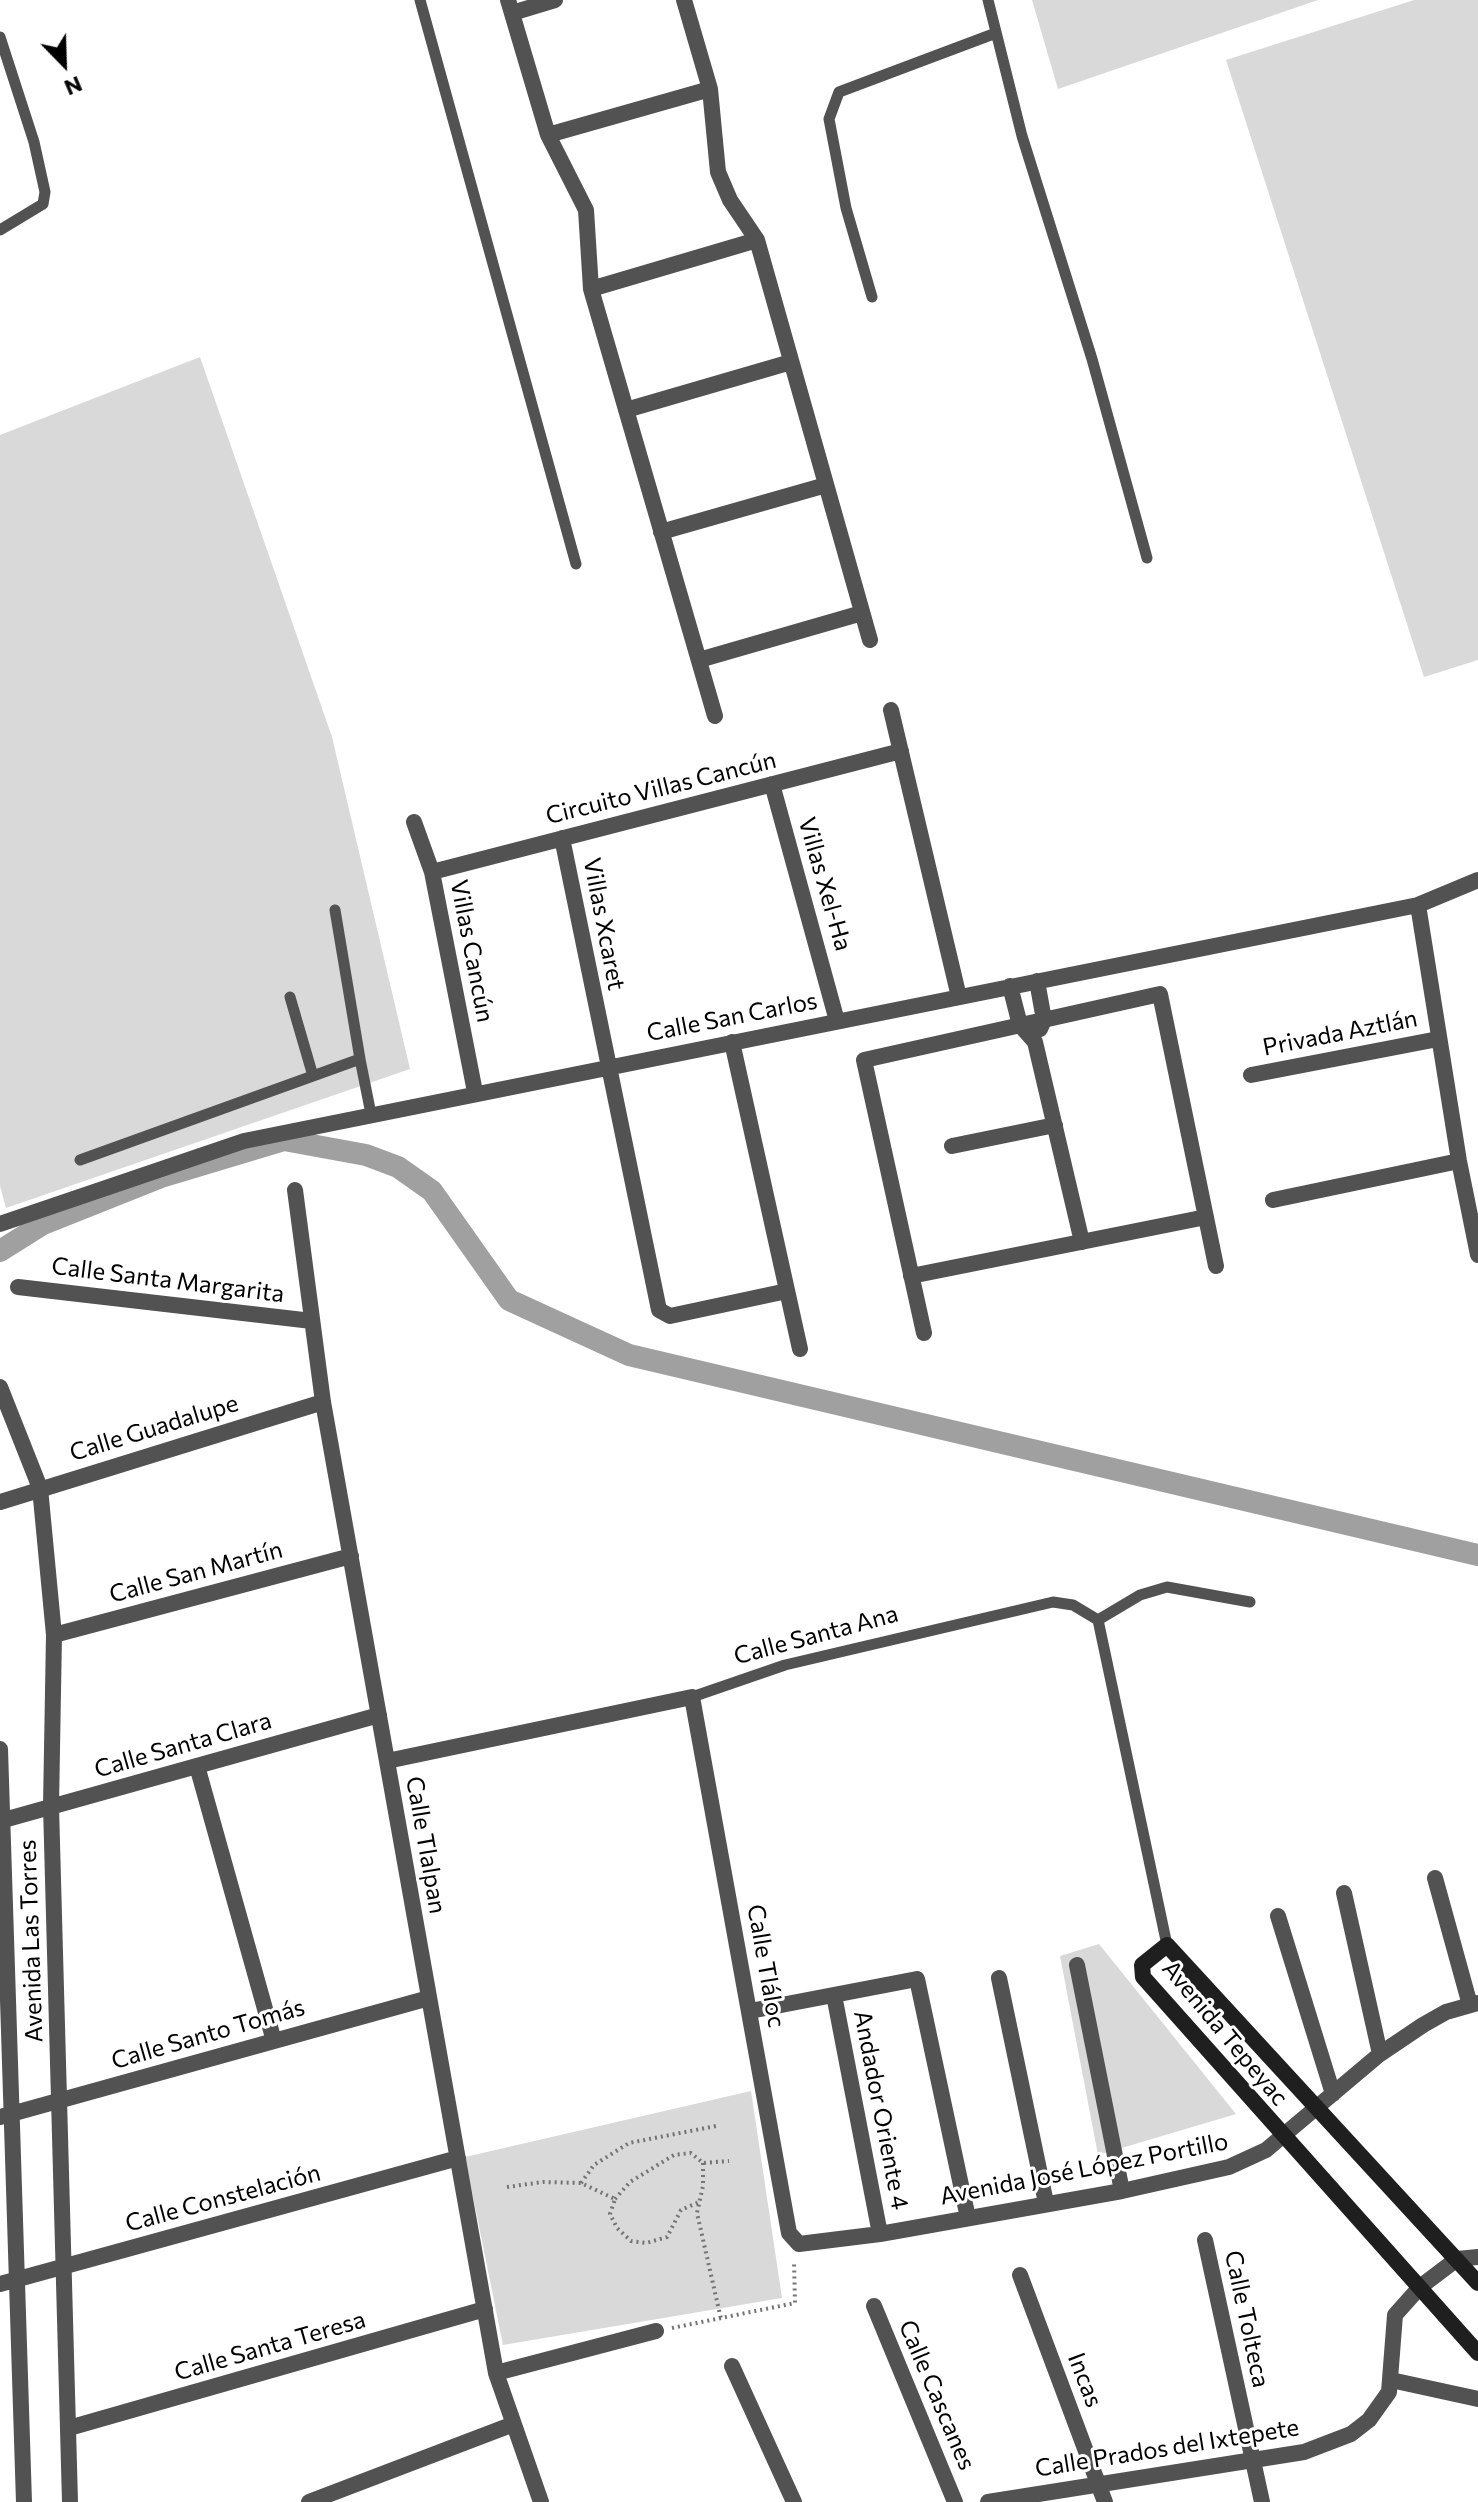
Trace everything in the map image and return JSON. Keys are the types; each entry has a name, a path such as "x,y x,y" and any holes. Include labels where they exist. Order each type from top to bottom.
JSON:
{"street":[{"path":"555,0 510,6 548,135 586,210 591,289 715,716"},
{"path":"684,0 710,89 718,172 730,200 757,240 870,640"},
{"path":"548,135 710,89"},
{"path":"591,289 757,240"},
{"path":"626,410 791,362"},
{"path":"661,532 826,485"},
{"path":"699,660 862,613"},
{"path":"891,710 959,997"},
{"name":"Circuito Villas Cancún","path":"432,872 901,751"},
{"name":"Villas Xel-Ha","path":"772,784 833,997 837,1021"},
{"name":"Villas Cancún","path":"414,822 432,872 475,1092"},
{"name":"Villas Xcaret","path":"562,838 607,1066 661,1313 670,1316 787,1291"},
{"name":"Calle San Carlos","path":"0,1224 244,1141 475,1092 1418,905 1475,883"},
{"path":"1418,905 1459,1161 1473,1206 1478,1255"},
{"path":"1035,1042 1044,1020 1037,981"},
{"path":"1010,986 1020,1025 1035,1042 1082,1242"},
{"path":"924,1333 864,1060 1160,994 1216,1266"},
{"name":"Privada Aztlán","path":"1251,1075 1438,1039"},
{"path":"732,1042 800,1349"},
{"path":"952,1146 1055,1125"},
{"path":"1273,1200 1459,1161"},
{"name":"Calle Tlalpan","path":"295,1190 323,1402 496,2373 511,2425 541,2502"},
{"path":"911,1276 1206,1217"},
{"name":"Calle Santa Margarita","path":"18,1287 312,1321"},
{"name":"Avenida Las Torres","path":"0,1387 40,1488 54,1635 51,1806 70,2502"},
{"name":"Calle Guadalupe","path":"0,1502 323,1402"},
{"name":"Calle San Martín","path":"54,1635 351,1556"},
{"name":"Calle Santa Ana","path":"387,1761 692,1697"},
{"name":"Calle Tláloc","path":"692,1697 786,2219 794,2243"},
{"name":"Calle Santa Clara","path":"2,1820 379,1715"},
{"name":"Avenida Las Torres","path":"0,1749 7,2116 19,2279 24,2502"},
{"path":"197,1766 274,2041"},
{"path":"1435,1878 1474,2004"},
{"path":"1344,1893 1380,2054"},
{"path":"1278,1916 1333,2094"},
{"name":"Avenida Tepeyac","path":"1478,2283 1167,1945 1142,1965 1143,1977 1478,2353"},
{"path":"1077,1965 1122,2191"},
{"path":"999,1978 1046,2203"},
{"path":"750,2011 917,1979 968,2218"},
{"name":"Andador Oriente 4","path":"834,1995 880,2234"},
{"name":"Calle Santo Tomás","path":"7,2116 429,1998"},
{"name":"Avenida José López Portillo","path":"794,2243 880,2234 1122,2191 1229,2167 1266,2150 1380,2054 1446,2012 1474,2004"},
{"name":"Calle Constelación","path":"0,2284 458,2158"},
{"name":"Calle Tolteca","path":"1205,2240 1262,2502"},
{"path":"1478,2257 1457,2259 1420,2287 1395,2315 1391,2380 1478,2399"},
{"name":"Incas","path":"1020,2275 1105,2502"},
{"name":"Calle Cascanes","path":"874,2306 955,2502"},
{"name":"Calle Santa Teresa","path":"69,2428 485,2309"},
{"path":"496,2373 656,2331"},
{"path":"732,2366 794,2502"},
{"name":"Calle Prados del Ixtepete","path":"988,2502 1304,2452 1351,2434 1369,2420 1389,2392 1391,2380"},
{"path":"309,2502 511,2425"}],"lane":[{"path":"420,0 576,564"},
{"path":"988,0 1022,136 1092,359 1147,558"},
{"path":"872,297 846,208 829,119 839,92 996,33"},
{"path":"0,37 34,142 45,192 43,204 0,230"},
{"path":"335,910 371,1114"},
{"path":"290,997 313,1076"},
{"path":"80,1160 360,1059"},
{"path":"1167,1945 1098,1620 1140,1595 1167,1587 1250,1602"},
{"name":"Calle Santa Ana","path":"692,1697 785,1665 1053,1602 1073,1605 1098,1620"}],"path":[{"path":"581,2183 594,2165 629,2143 716,2126"},
{"path":"699,2202 681,2210 667,2237 646,2243 631,2241 617,2228 610,2214 615,2199 630,2182 674,2155 691,2153 703,2163 729,2161"},
{"path":"703,2163 697,2213 721,2319"},
{"path":"507,2187 543,2182 581,2183 615,2199"},
{"path":"656,2331 795,2303 794,2243"}],"shaded area":[{"path":"1032,0 1318,0 1058,89"},
{"path":"1414,0 1478,0 1478,660 1424,677 1226,60"},
{"path":"200,357 332,737 410,1069 6,1208 0,1186 0,435"},
{"path":"1099,1944 1236,2114 1098,2155 1060,1956"},
{"path":"751,2091 782,2298 503,2345 465,2157"}],"waterway":[{"path":"0,1251 43,1224 161,1177 284,1140 366,1155 398,1167 432,1191 509,1300 629,1355 1478,1555"}]}
